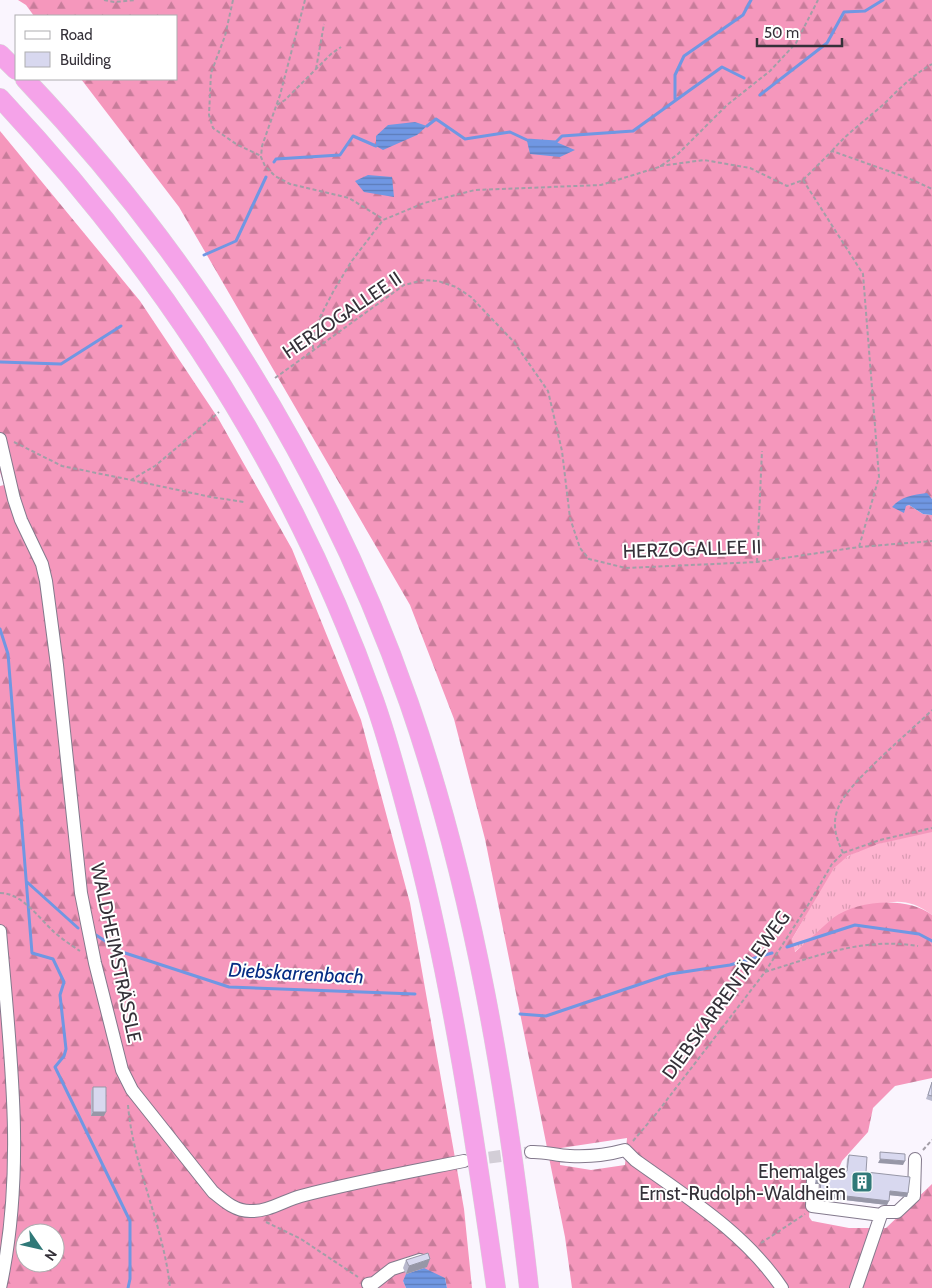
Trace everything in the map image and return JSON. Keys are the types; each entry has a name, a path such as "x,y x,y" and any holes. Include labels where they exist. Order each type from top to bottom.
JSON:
{"highway":[{"path":"0,54 15,69"},
{"path":"26,80 122,189 182,267 218,319 264,392 304,464 337,528 382,631 428,762 468,916 503,1100 529,1288"},
{"path":"0,98 76,182 141,264 183,324 260,447 336,602 385,732 406,802 433,914 466,1083 496,1288"}],"street":[{"name":"WALDHEIMSTRÄSSLE","path":"0,440 14,499 21,520 42,564 46,581 57,664 81,893 95,964 122,1070 132,1090 213,1192 229,1205 249,1211"},
{"path":"0,931 15,1143 13,1204 0,1288"},
{"path":"531,1152 544,1151 569,1156 608,1154 625,1150 635,1160 721,1223 751,1249 782,1288"},
{"path":"856,1288 881,1215 884,1212 897,1212 914,1196 915,1159"},
{"path":"249,1211 260,1211 299,1196 464,1161"},
{"path":"813,1179 812,1206 881,1215"},
{"path":"368,1284 374,1284 392,1269 420,1260"}],"path":[{"path":"104,0 114,2 136,0"},
{"path":"233,0 226,36 211,74 209,115 213,128 236,144 261,157"},
{"path":"305,0 277,105 264,137 261,157 265,166 274,176 290,184 349,198 383,220"},
{"path":"659,167 678,156 727,106 770,71 796,43 818,0"},
{"path":"316,69 324,24"},
{"path":"277,105 285,100 331,54 341,47"},
{"path":"313,350 313,340 319,319 333,292 355,256 383,220 424,203 476,190 601,185 659,167 704,160 750,168 787,186 803,180 858,123 883,104 903,84 932,64"},
{"path":"832,151 908,178 932,189"},
{"path":"803,180 863,274 879,477 859,547"},
{"name":"HERZOGALLEE II","path":"275,378 404,285 424,280 438,281 456,287 471,297 498,324 514,342 548,391 562,451 570,518 580,548 589,559 626,568 757,562 859,547 932,541"},
{"path":"131,480 155,466 219,412"},
{"path":"0,440 16,443 62,466 244,502"},
{"path":"757,562 762,451"},
{"path":"844,853 834,834 839,805 859,781 932,710"},
{"name":"DIEBSKARRENTÄLEWEG","path":"625,1150 656,1114 765,972 832,864 844,853 880,840 932,828"},
{"path":"0,893 10,894 25,904 56,934 95,964"},
{"path":"765,972 854,945 893,942 918,946"},
{"path":"132,1090 128,1105 131,1121 143,1177 168,1262 170,1288"},
{"path":"249,1211 301,1239 368,1284"},
{"path":"751,1249 802,1218"}],"green space":[{"path":"18,0 932,0 932,499 927,494 906,506 909,505 923,514 932,515 932,832 878,844 848,856 834,868 792,939 795,952 833,918 855,907 869,904 896,903 910,905 932,915 932,1078 895,1086 873,1108 868,1132 842,1161 839,1168 812,1168 809,1217 812,1221 849,1228 886,1228 932,1184 932,1288 572,1288 565,1237 485,839 454,719 410,605 179,207 82,80 178,80 178,15 33,15 26,5","holes":["627,1138 625,1165 591,1170 560,1165 561,1148"]},
{"path":"0,131 140,301 218,418 292,549 361,720 410,903 464,1209 472,1288 447,1288 445,1278 403,1281 406,1288 0,1288 0,486 4,485 0,472"},
{"path":"929,831 932,832 932,915 921,907 909,903 898,902 876,905 843,921 794,952 792,939 827,877 841,861 852,854 878,844"}],"water":[{"path":"415,122 427,126 417,135 383,150 376,146 376,136 388,125"},
{"path":"527,141 556,142 575,150 560,157 530,154"},
{"path":"368,175 392,177 394,197 364,192 355,181"},
{"path":"927,493 932,499 932,515 923,514 909,505 906,506 904,513 892,507 904,498"},
{"path":"424,1268 445,1278 447,1288 406,1288 403,1281 406,1274"}],"building":[{"path":"932,1082 932,1096 928,1095"},
{"path":"93,1087 106,1087 106,1112 93,1112"},
{"path":"880,1152 905,1154 905,1161 880,1159"},
{"name":"Ehemalges Ernst-Rudolph-Waldheim","path":"849,1155 867,1157 866,1172 910,1177 908,1193 890,1191 889,1201 820,1193 821,1180 817,1179 818,1168 847,1171"},
{"path":"428,1253 430,1259 409,1266 406,1260"}],"waterway":[{"path":"675,99 675,75 684,56 743,15 751,0"},
{"path":"760,95 827,43 844,12 865,11 883,0"},
{"path":"427,126 436,119 465,139 510,132 527,140 556,142 562,136 633,131 722,67 744,78"},
{"path":"274,162 276,159 340,155 353,136 376,146"},
{"path":"204,255 236,241 266,177"},
{"path":"0,362 61,364 121,326"},
{"path":"0,629 8,654 32,953 53,959 64,982 60,995 66,1049 64,1056 55,1067 130,1221 130,1279 128,1288"},
{"path":"27,882 78,928"},
{"path":"787,947 855,925 919,934 932,941"},
{"name":"Diebskarrenbach","path":"96,935 122,952 229,987 415,994"},
{"name":"Diebskarrenbach","path":"520,1014 546,1016 670,974 730,965 772,953"}],"tunnel":[{"path":"471,1160 531,1152"}],"place":[{"name":"Ehemalges Ernst-Rudolph-Waldheim","path":"862,1182"}]}
